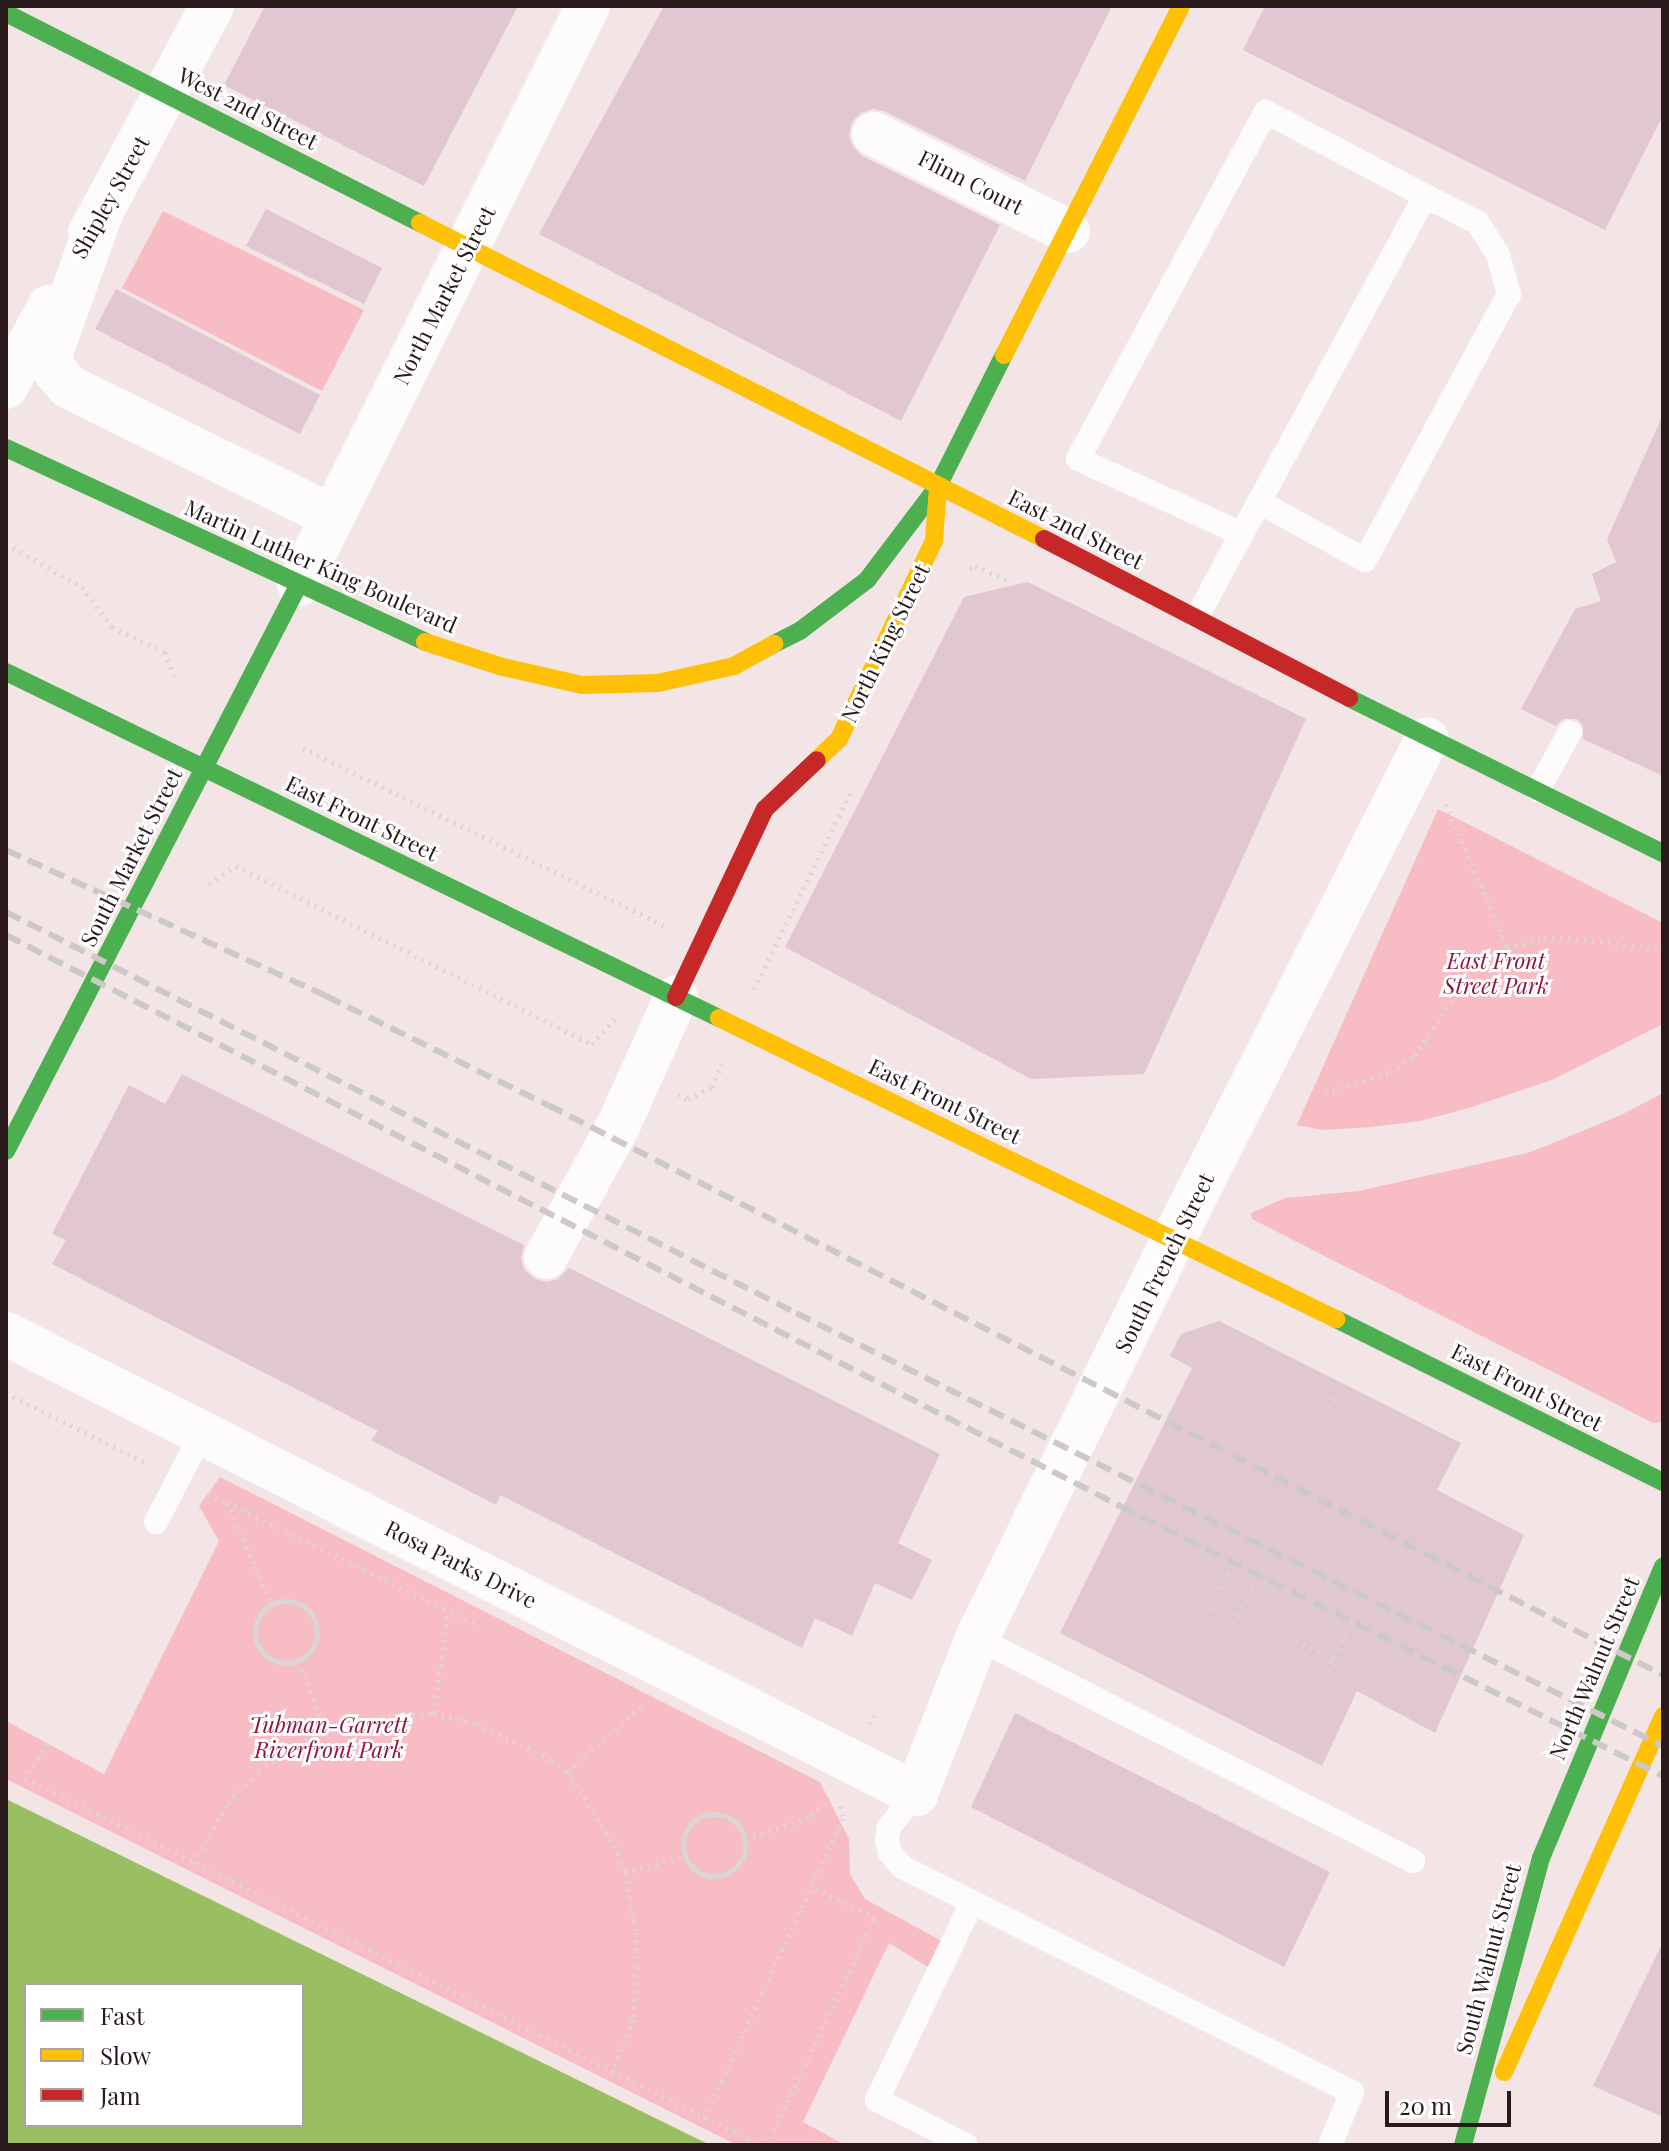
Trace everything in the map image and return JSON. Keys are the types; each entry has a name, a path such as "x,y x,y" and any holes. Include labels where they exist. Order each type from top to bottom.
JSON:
{"main road":[{"name":"North King Street","path":"676,997 765,809 839,739 934,541 938,486 1068,231 1175,8"},
{"name":"West 2nd Street","path":"6,13 467,247"},
{"name":"East 2nd Street","path":"467,247 1197,617 1427,739 1663,853"},
{"name":"Martin Luther King Boulevard","path":"6,448 434,646 503,667 582,685 658,683 734,666 801,630 867,580 938,486"},
{"name":"South Market Street","path":"6,1151 299,584"},
{"path":"6,672 204,768"},
{"name":"East Front Street","path":"204,768 1174,1238 1663,1482"},
{"name":"North Walnut Street","path":"1569,1789 1663,1566"},
{"name":"South Walnut Street","path":"1471,2145 1620,1820 1663,1716"},
{"name":"South Walnut Street","path":"1463,2145 1541,1858 1569,1789"}],"street":[{"name":"Shipley Street","path":"6,387 212,6"},
{"name":"North Market Street","path":"299,584 588,6"},
{"name":"Flinn Court","path":"874,134 1068,231"},
{"path":"103,208 50,355 55,371 69,387 333,517"},
{"name":"South French Street","path":"916,1794 977,1638 1174,1238 1427,739"},
{"name":"North King Street","path":"546,1257 641,1078 676,997"},
{"name":"Rosa Parks Drive","path":"6,1334 916,1794"}],"lane":[{"path":"1242,534 1078,459 1266,112 1478,223 1498,255 1509,294 1365,560 1259,502"},
{"path":"1197,617 1425,196"},
{"path":"1538,790 1570,732"},
{"path":"156,1522 202,1433"},
{"path":"977,1638 1413,1861"},
{"path":"916,1794 889,1827 887,1840 890,1853 902,1867 1352,2092 1330,2145"},
{"path":"966,2145 877,2100 972,1903"}],"path":[{"path":"6,544 82,587 112,627 165,652 174,675"},
{"path":"961,571 975,566 1008,580"},
{"path":"592,1044 613,1063 688,1099 712,1087 737,1027 855,784"},
{"path":"1446,804 1507,948"},
{"path":"1325,1093 1391,1072 1415,1055 1468,976 1507,948 1544,938 1568,938 1663,949"},
{"path":"1329,1407 1335,1395"},
{"path":"1210,1610 1229,1572"},
{"path":"1234,1623 1253,1584"},
{"path":"293,1601 312,1613 318,1635 309,1654 299,1661 278,1663 268,1658 256,1641 257,1619 272,1604 293,1601"},
{"path":"434,1713 448,1611"},
{"path":"1328,1671 1346,1631"},
{"path":"1296,1640 1333,1659"},
{"path":"299,1661 326,1732"},
{"path":"567,1771 644,1704"},
{"path":"194,1863 228,1803 259,1771 291,1748 326,1732 381,1717 434,1713 477,1724 552,1760 567,1771 615,1846 625,1873 636,1932 637,1967 633,2019 612,2072"},
{"path":"47,1744 25,1778 760,2145"},
{"path":"746,1839 812,1816 836,1790"},
{"path":"707,1814 732,1818 746,1839 746,1850 739,1865 724,1875 702,1874 685,1856 685,1833 696,1819 707,1814"},
{"path":"705,2118 843,1816"},
{"path":"625,1873 685,1856"},
{"path":"767,2145 875,1918 810,1886"}],"green space":[{"path":"163,211 364,310 322,391 122,288"},
{"name":"East Front Street Park","path":"1438,809 1663,923 1663,1024 1552,1080 1469,1108 1420,1121 1371,1127 1323,1130 1297,1125"},
{"path":"1663,1093 1663,1422 1653,1423 1252,1219 1251,1213 1285,1198 1359,1191 1531,1152 1621,1115"},
{"name":"Tubman-Garrett Riverfront Park","path":"220,1477 820,1782 849,1839 850,1874 865,1899 947,1944 933,1970 889,1943 803,2122 845,2145 737,2145 6,1779 6,1721 104,1774 219,1541 199,1506"}],"shaded area":[{"path":"6,1799 710,2145 6,2145"}],"building":[{"path":"265,6 518,6 424,186 224,85"},
{"path":"664,6 1112,6 1025,181 884,111 873,109 861,113 852,122 849,136 853,147 862,156 1000,225 901,421 539,234"},
{"path":"1265,6 1663,6 1663,115 1605,230 1243,50"},
{"path":"266,209 382,268 364,304 246,246"},
{"path":"116,289 320,395 300,434 95,329"},
{"path":"1663,415 1663,776 1583,739 1583,725 1577,719 1563,719 1556,726 1521,709 1575,609 1601,601 1592,574 1616,562 1607,539"},
{"path":"1028,582 1306,719 1144,1074 1031,1079 785,947 964,597"},
{"path":"182,1074 524,1245 521,1258 524,1269 535,1279 547,1282 558,1279 569,1268 940,1454 898,1543 932,1560 912,1600 875,1583 852,1636 815,1618 802,1648 500,1495 496,1505 371,1440 378,1431 52,1264 66,1240 52,1234 129,1085 165,1104"},
{"path":"1219,1321 1461,1443 1437,1490 1524,1535 1435,1733 1357,1691 1322,1766 1060,1633 1192,1368 1170,1356 1181,1334"},
{"path":"1015,1713 1330,1872 1284,1967 971,1807"},
{"path":"1663,1942 1663,2117 1593,2086"}],"railway":[{"path":"6,850 326,996 548,1105 1663,1675"},
{"path":"6,912 796,1313 1663,1746"},
{"path":"6,935 1120,1506 1663,1776"}],"traffic: fast":[{"path":"6,13 420,223"},
{"path":"774,644 801,630 867,580 938,486 1004,355"},
{"path":"6,448 425,642"},
{"path":"6,1151 299,584"},
{"path":"6,672 719,1018"},
{"path":"1349,698 1663,853"},
{"path":"1336,1319 1663,1482"},
{"path":"1463,2145 1541,1858 1663,1566"}],"traffic: slow":[{"path":"1004,355 1181,6"},
{"path":"420,223 1044,539"},
{"path":"817,760 839,739 934,541 938,486"},
{"path":"425,642 503,667 582,685 658,683 734,666 774,644"},
{"path":"719,1018 1336,1319"},
{"path":"1504,2072 1663,1716"}],"traffic: jam":[{"path":"1044,539 1349,698"},
{"path":"676,997 765,809 817,760"}]}
